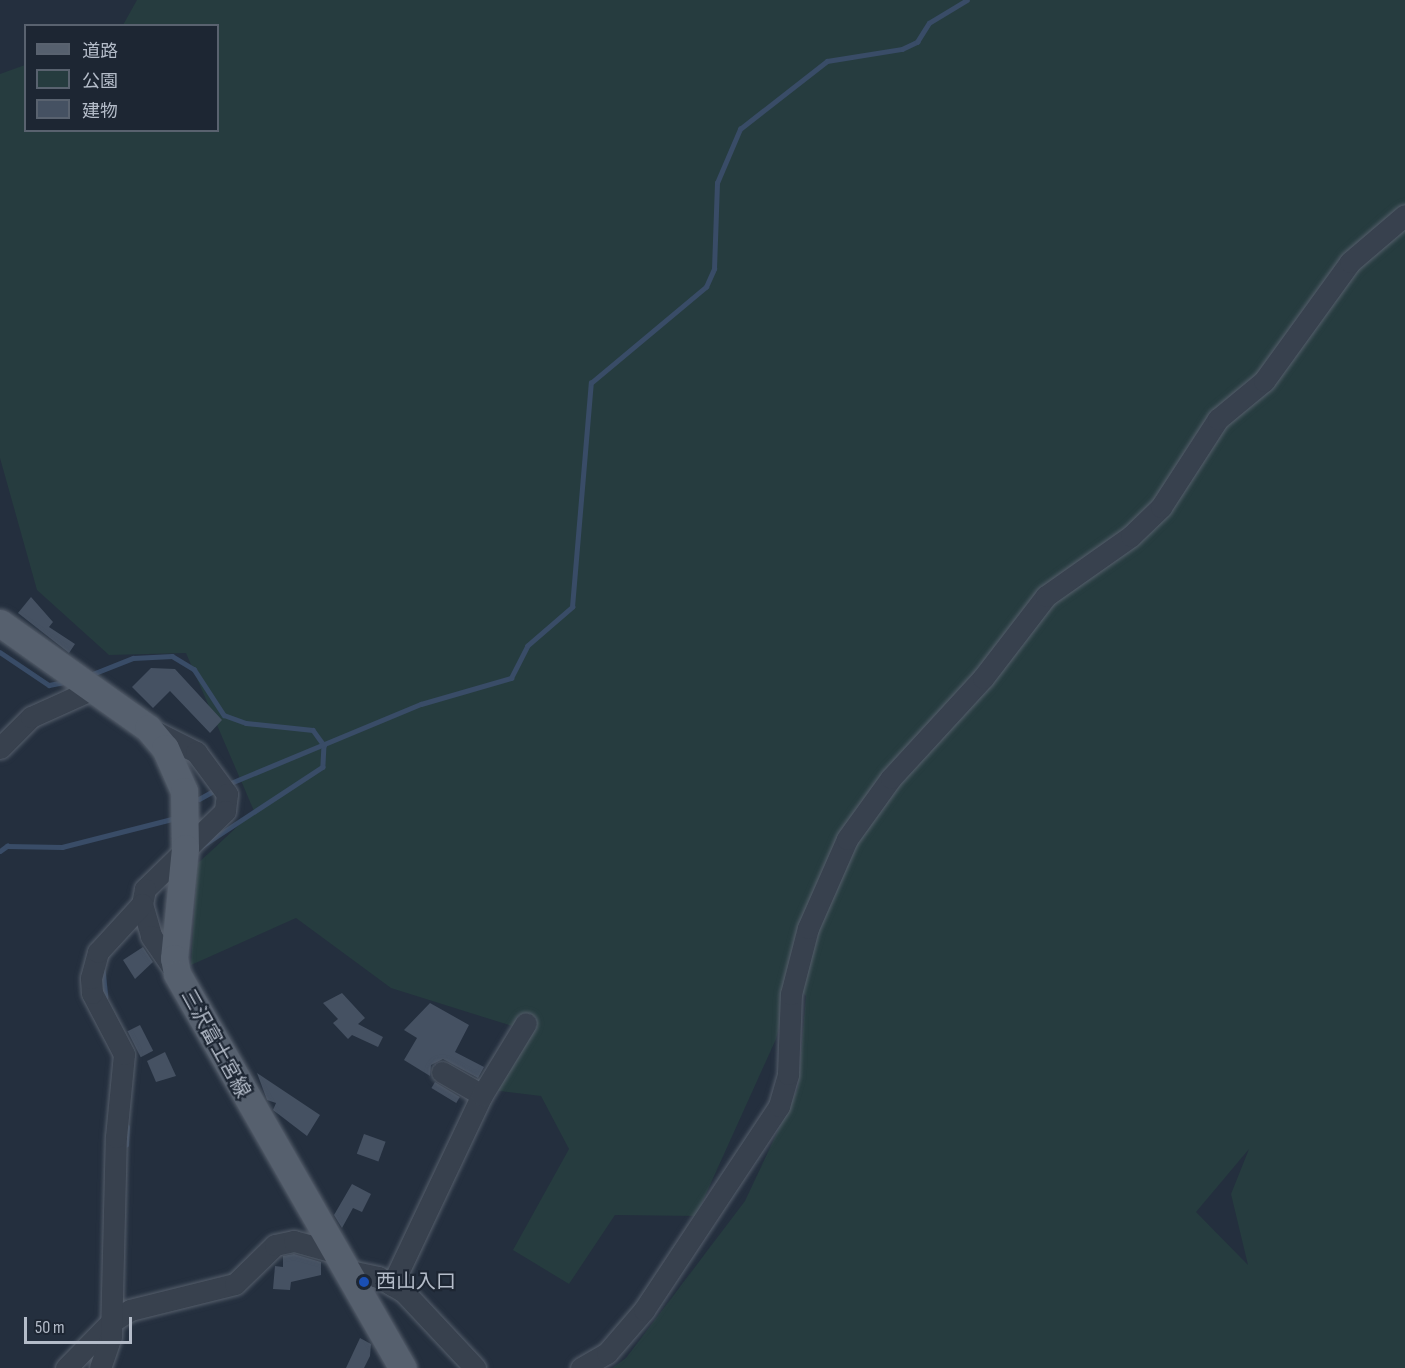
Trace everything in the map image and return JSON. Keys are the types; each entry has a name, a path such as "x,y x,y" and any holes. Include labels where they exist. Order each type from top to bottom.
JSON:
{"main road":[{"name":"三沢富士宮線","path":"0,623 148,728 165,748 184,791 185,848 174,958 177,974 403,1368"}],"street":[{"path":"581,1368 607,1353 644,1310 779,1106 788,1074 791,994 808,928 847,839 891,778 983,678 1046,597 1131,536 1161,507 1218,419 1264,381 1350,262 1405,215"},
{"path":"0,748 31,717 84,682"},
{"path":"100,1368 111,1322 116,1137 124,1054 92,993 91,978 98,952 142,904 154,876 225,811 222,786 180,740 148,728"},
{"path":"142,904 151,936 177,974"},
{"path":"392,1285 482,1095 526,1023"},
{"path":"442,1072 482,1095"},
{"path":"66,1368 111,1322 130,1310 235,1284 275,1245 294,1241 392,1285 475,1368"}],"green space":[{"path":"137,0 1405,0 1405,1368 612,1368 626,1358 745,1201 798,1088 806,996 791,983 776,1039 696,1216 615,1215 569,1284 513,1250 569,1149 541,1096 491,1090 528,1031 391,988 296,918 191,965 197,864 254,811 186,653 109,655 37,590 0,458 0,74 24,65 24,132 219,132 219,24 124,24","holes":["1249,1149 1231,1194 1248,1265 1196,1212"]}],"building":[{"path":"31,597 53,622 49,627 75,644 69,653 18,613"},
{"path":"151,668 175,669 222,720 210,733 170,691 153,708 132,687"},
{"path":"143,947 153,962 135,979 123,960"},
{"path":"342,993 365,1018 358,1024 383,1037 378,1047 352,1035 348,1039 333,1023 338,1019 323,1003"},
{"path":"430,1003 469,1025 455,1052 484,1067 478,1078 443,1059 431,1065 430,1076 404,1060 417,1038 404,1030"},
{"path":"140,1025 153,1051 141,1057 128,1031"},
{"path":"165,1052 176,1076 156,1082 147,1061"},
{"path":"257,1073 320,1115 307,1136 273,1110 276,1103 267,1100"},
{"path":"435,1082 460,1097 456,1103 431,1088"},
{"path":"364,1134 386,1142 378,1162 357,1154"},
{"path":"352,1184 371,1194 362,1212 353,1208 342,1228 334,1215"},
{"path":"294,1254 321,1262 321,1275 291,1282 290,1290 273,1289 275,1266 283,1267 283,1256"},
{"path":"360,1338 371,1344 370,1356 364,1368 346,1368"}],"waterway":[{"path":"226,785 421,704 511,678 527,646 572,607 591,383 706,287 714,269 717,183 740,129 827,61 902,49 917,42 929,23 967,0"},
{"path":"0,652 49,685 64,682"},
{"path":"90,675 133,658 172,656 194,669 224,715 246,723 313,730 324,745 323,767 201,847"},
{"path":"199,799 215,790"},
{"path":"0,851 7,846 62,847 172,819"},
{"path":"103,970 106,997"},
{"path":"126,1145 127,1127"}],"place":[{"name":"西山入口","path":"364,1282"}]}
